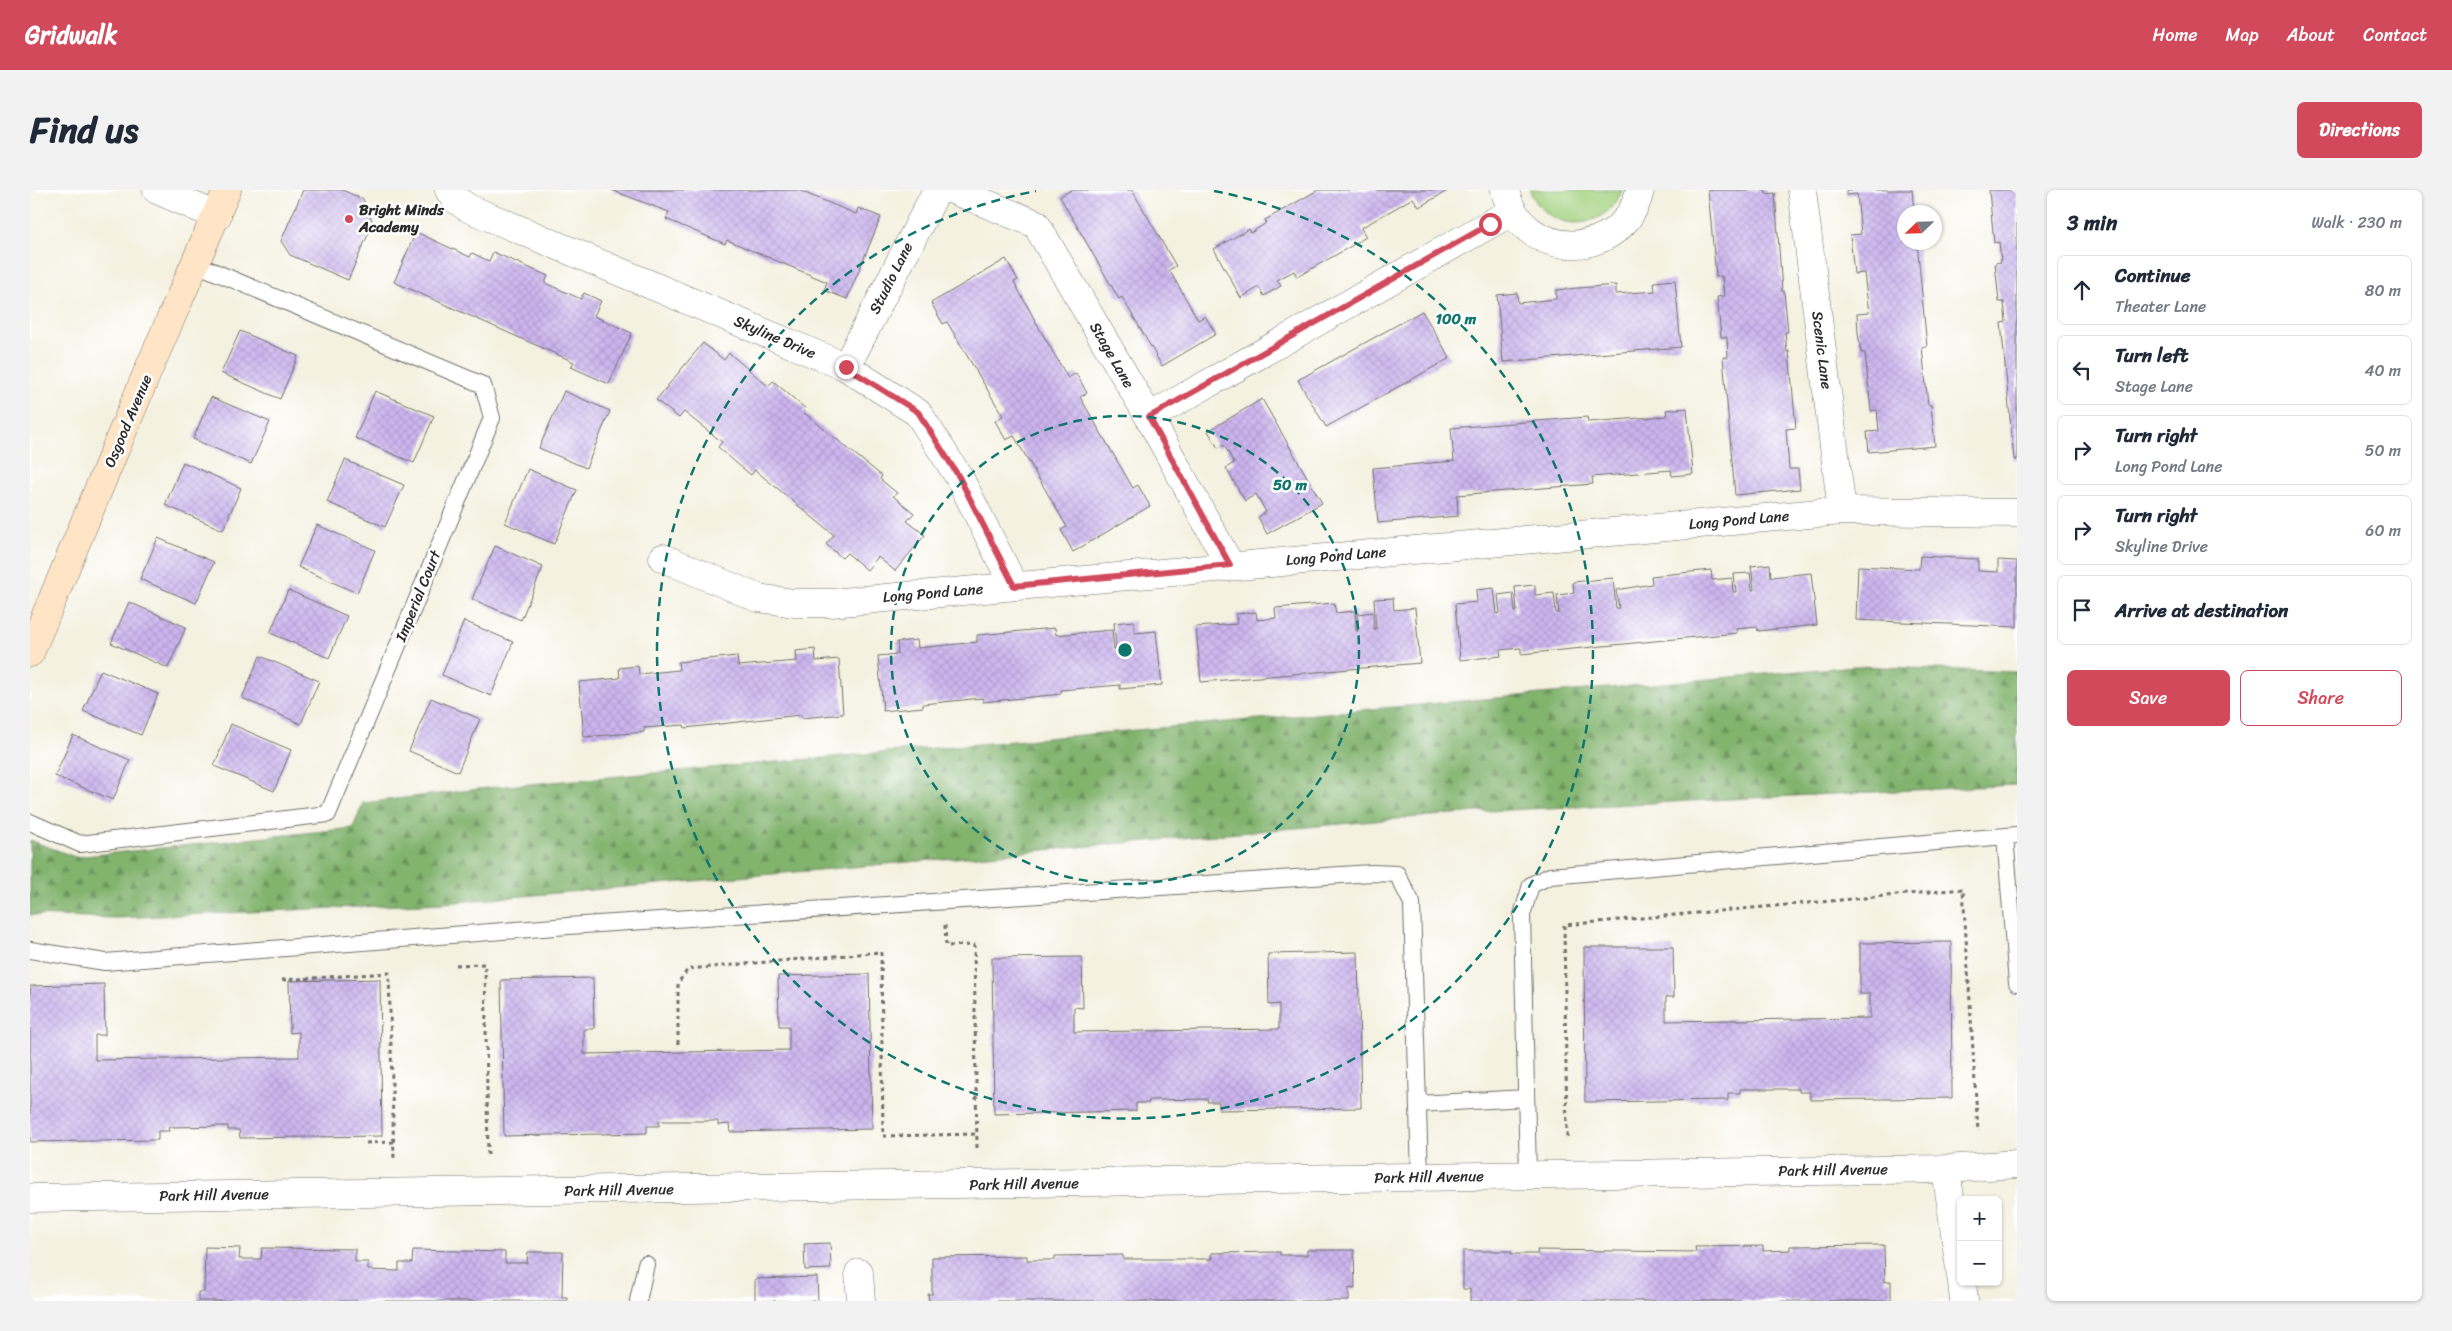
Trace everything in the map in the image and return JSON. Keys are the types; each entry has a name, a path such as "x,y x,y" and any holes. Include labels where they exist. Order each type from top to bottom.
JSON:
{"street":[{"path":"157,190 217,216"},
{"name":"Osgood Avenue","path":"30,653 227,190"},
{"name":"Skyline Drive","path":"449,190 454,198 468,208 846,367 918,412 959,477 1014,586"},
{"name":"Studio Lane","path":"846,367 937,190"},
{"name":"Stage Lane","path":"953,190 1036,224 1149,417 1230,565"},
{"path":"1149,417 1509,200 1518,219 1534,234 1555,243 1576,245 1598,241 1617,229 1631,212 1640,190"},
{"name":"Scenic Lane","path":"1802,190 1842,511"},
{"name":"Long Pond Lane","path":"663,558 758,598 794,602 831,603 1230,565 1842,511 2017,513"},
{"name":"Park Hill Avenue","path":"30,1198 1946,1169 2017,1164"},
{"path":"1946,1169 1957,1247"},
{"path":"859,1273 861,1301"},
{"path":"1962,1286 1964,1301"}],"lane":[{"name":"Imperial Court","path":"30,822 80,844 328,814 492,418 483,384 196,264"},
{"path":"1528,1175 1522,915 1531,885 1550,876 2011,836 2017,983"},
{"path":"30,950 105,962 568,926 1372,873 1397,874 1412,904 1420,1177"},
{"path":"1418,1104 1526,1098"},
{"path":"638,1301 646,1264"}],"path":[{"path":"1567,1137 1564,925 1963,889 1978,1132"},
{"path":"945,925 946,946 974,945 977,1148"},
{"path":"678,1044 678,983 688,969 881,952 883,1136 977,1134"},
{"path":"456,965 485,964 488,1157"},
{"path":"282,980 389,973 394,1159"},
{"path":"366,1143 394,1142"}],"green space":[{"path":"1529,190 1622,190 1610,209 1601,216 1581,223 1559,220 1548,214 1539,206"},
{"path":"1855,666 2017,672 2017,785 1488,811 444,903 117,918 30,915 30,840 75,857 353,828 363,803 496,787"}],"building":[{"path":"303,190 342,190 363,199 373,223 348,280 290,255 281,241"},
{"path":"611,190 798,190 856,214 858,208 881,217 847,299 824,290 827,282 727,240 725,244 666,219 669,212"},
{"path":"1071,190 1132,190 1176,266 1169,270 1198,320 1205,316 1216,334 1162,366 1122,297 1119,299 1060,197"},
{"path":"1318,190 1449,190 1419,207 1413,198 1361,228 1366,237 1353,245 1297,277 1294,271 1277,280 1281,286 1264,296 1259,287 1241,298 1214,249 1249,229 1251,233 1266,223 1265,220"},
{"path":"1708,190 1766,190 1766,194 1775,193 1782,291 1784,291 1788,332 1785,332 1787,352 1789,351 1796,428 1786,429 1789,469 1798,469 1800,489 1735,495 1723,357 1728,357 1727,337 1721,337 1717,297 1724,296 1722,276 1716,277"},
{"path":"1846,190 1912,190 1913,205 1897,205 1897,250 1918,250 1927,347 1922,347 1928,405 1931,405 1935,446 1869,452 1867,432 1879,431 1877,410 1871,411 1865,353 1861,353 1857,314 1869,313 1864,273 1854,274 1850,235 1861,234 1857,194 1846,195"},
{"path":"1989,190 2017,190 2017,460 2014,460 2001,323 2006,322 2004,302 1999,302 1995,263 2001,262 1999,242 1994,243"},
{"path":"416,232 470,257 472,253 489,261 493,252 548,276 545,283 581,299 584,293 601,301 594,316 632,333 609,384 571,367 574,362 394,282"},
{"path":"1006,259 1018,280 1014,282 1068,378 1076,373 1087,393 1080,397 1133,488 1138,485 1150,506 1073,552 1061,530 1067,527 1014,436 1006,440 995,421 1003,416 947,322 943,324 931,303"},
{"path":"1675,280 1681,347 1503,362 1497,295 1517,293 1518,303 1556,299 1556,290 1578,288 1616,285 1616,294 1655,291 1654,282"},
{"path":"1422,311 1450,358 1326,427 1298,380"},
{"path":"240,331 298,356 280,399 221,373"},
{"path":"703,343 724,360 729,353 768,386 773,381 806,409 803,412 882,476 880,479 897,493 893,496 914,513 907,521 925,535 895,571 878,557 867,570 847,553 842,558 826,544 834,535 755,470 751,475 718,447 722,442 684,412 679,418 656,400"},
{"path":"375,391 434,416 414,463 355,438"},
{"path":"564,391 610,411 586,468 539,448"},
{"path":"211,397 270,422 251,464 193,439"},
{"path":"1262,399 1322,503 1267,534 1258,517 1266,512 1256,494 1245,501 1226,468 1234,463 1224,445 1218,448 1208,431"},
{"path":"1687,408 1693,474 1672,476 1671,470 1592,477 1593,484 1457,495 1458,516 1378,523 1373,468 1454,461 1451,428 1587,417 1588,422 1667,416 1666,410"},
{"path":"345,460 404,485 385,527 327,502"},
{"path":"183,462 241,488 223,530 165,505"},
{"path":"528,469 577,490 554,544 505,523"},
{"path":"317,525 375,550 357,593 298,567"},
{"path":"158,538 214,562 196,603 140,579"},
{"path":"495,546 543,567 521,620 472,599"},
{"path":"1920,556 1978,559 1978,571 1998,572 1998,560 2017,561 2017,627 1856,620 1858,566 1919,569"},
{"path":"1770,564 1771,577 1811,573 1817,625 1758,631 1757,627 1736,629 1737,633 1521,654 1521,648 1500,650 1501,656 1460,660 1455,604 1477,602 1476,590 1494,588 1497,614 1500,613 1498,595 1513,593 1515,612 1517,611 1515,587 1535,585 1535,595 1554,593 1556,613 1559,613 1557,595 1574,593 1573,582 1613,578 1616,608 1619,608 1616,590 1652,584 1651,576 1711,570 1712,580 1732,578 1733,592 1736,592 1734,574 1750,573 1752,590 1754,590 1751,566"},
{"path":"288,590 347,616 329,658 270,633"},
{"path":"1393,598 1394,610 1415,608 1420,663 1201,682 1196,627 1237,624 1236,614 1256,612 1257,620 1276,618 1275,608 1334,603 1336,613 1355,611 1356,631 1358,631 1357,614 1373,612 1374,629 1376,629 1374,599"},
{"path":"129,602 186,627 168,668 111,643"},
{"path":"464,621 513,642 491,696 442,675"},
{"path":"1134,621 1135,633 1156,631 1162,685 1120,689 1120,685 1061,690 1061,694 983,702 982,698 923,704 923,707 883,711 878,656 898,654 897,642 917,640 918,648 977,642 977,635 1055,628 1056,635 1112,630 1114,649 1116,649 1114,623"},
{"path":"815,649 816,661 839,659 843,714 802,718 801,715 685,728 684,725 644,728 644,732 584,737 579,682 620,678 619,668 638,666 639,674 679,670 678,662 737,656 738,666 797,661 796,651"},
{"path":"260,656 319,681 301,724 242,698"},
{"path":"101,670 158,694 141,735 83,711"},
{"path":"431,698 480,719 458,772 409,751"},
{"path":"231,724 291,750 274,791 214,766"},
{"path":"73,735 130,760 113,800 55,776"},
{"path":"1951,942 1952,1098 1810,1100 1810,1092 1799,1092 1799,1089 1740,1089 1740,1093 1728,1093 1728,1100 1585,1102 1584,947 1673,947 1674,997 1666,997 1666,1021 1870,1018 1870,994 1860,994 1860,943"},
{"path":"1358,952 1361,1108 1219,1110 1219,1102 1207,1102 1208,1099 1149,1100 1149,1103 1136,1103 1136,1111 994,1114 992,958 1082,957 1083,1008 1074,1007 1074,1032 1279,1029 1279,1004 1269,1005 1268,954"},
{"path":"869,974 872,1129 730,1132 729,1124 718,1125 718,1121 659,1121 659,1126 647,1126 647,1133 504,1136 501,980 593,978 594,1029 584,1029 584,1054 789,1050 789,1026 779,1026 778,976"},
{"path":"380,979 382,1136 240,1138 239,1130 228,1130 228,1126 168,1127 169,1131 158,1131 158,1140 30,1142 30,986 104,984 105,1035 95,1035 95,1060 299,1057 299,1032 290,1033 289,981"},
{"path":"830,1243 831,1269 805,1270 804,1244"},
{"path":"1884,1245 1885,1282 1891,1281 1891,1301 1470,1301 1470,1289 1463,1289 1463,1251 1511,1251 1511,1254 1538,1254 1537,1250 1696,1252 1695,1247 1763,1246 1763,1251 1790,1250 1790,1246"},
{"path":"205,1247 240,1248 239,1259 261,1259 262,1248 355,1249 355,1262 368,1262 368,1270 399,1271 399,1263 412,1263 413,1250 505,1252 505,1263 527,1263 528,1252 563,1252 562,1297 567,1297 567,1301 198,1301 198,1292 204,1292"},
{"path":"1307,1250 1354,1250 1355,1289 1349,1288 1349,1301 929,1301 928,1294 932,1294 932,1257 1027,1256 1027,1260 1055,1260 1055,1256 1123,1255 1123,1259 1211,1259 1212,1253 1280,1252 1280,1255 1307,1255"},
{"path":"817,1277 818,1301 755,1301 755,1279"}],"place":[{"name":"Bright Minds Academy","path":"349,219"}],"route":[{"path":"846,367 918,412 959,477 1014,586 1230,565 1149,417 1490,224"}]}
